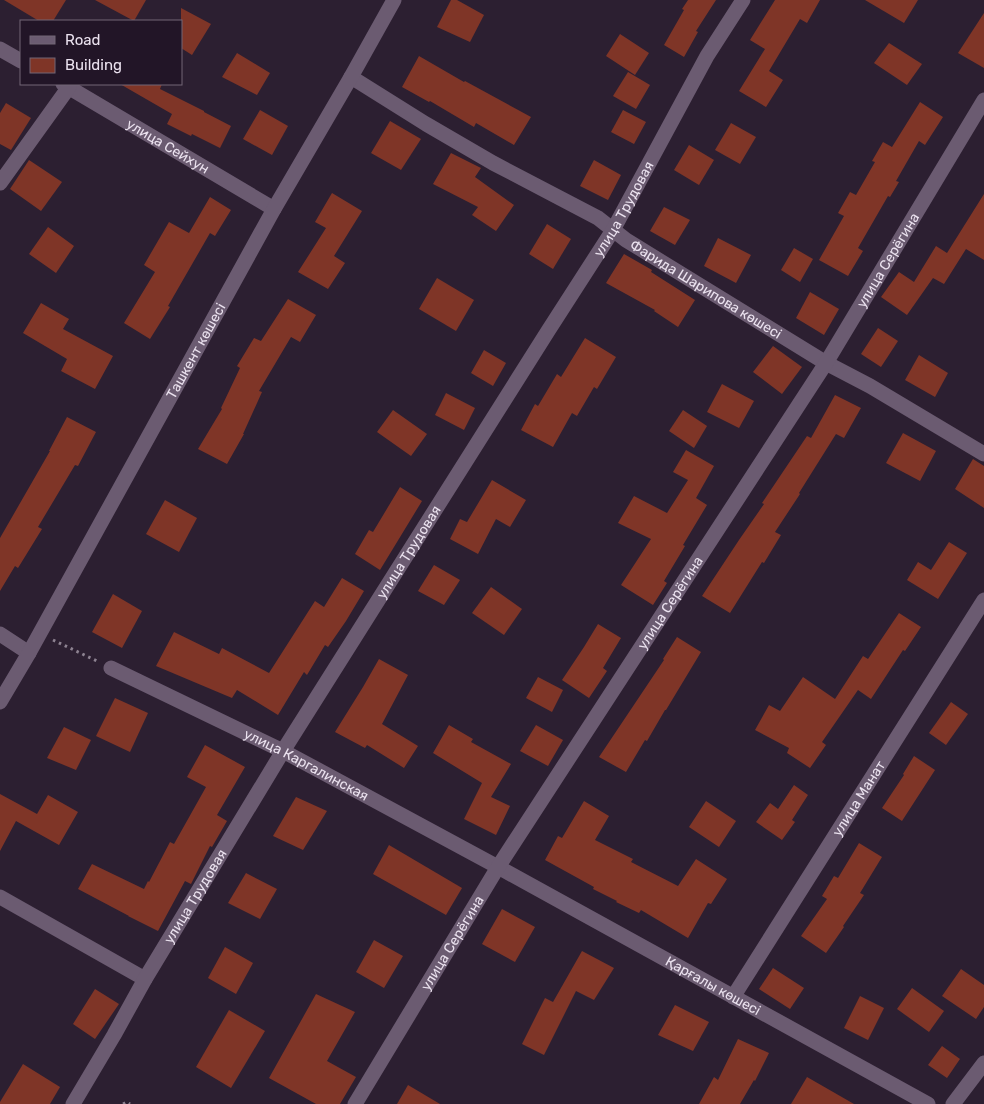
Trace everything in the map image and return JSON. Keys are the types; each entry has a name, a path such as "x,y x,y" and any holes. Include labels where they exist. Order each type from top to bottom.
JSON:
{"street":[{"name":"Ташкент көшесі","path":"0,702 30,652 274,209 394,0"},
{"name":"улица Трудовая","path":"73,1104 145,978 283,751 613,230 707,56 743,0"},
{"path":"0,49 20,60"},
{"name":"Фарида Шарипова көшесі","path":"351,77 426,124 494,163 598,218 626,240 826,362 984,454"},
{"path":"0,183 66,85"},
{"name":"улица Сейхун","path":"66,85 274,209"},
{"name":"улица Серёгина","path":"355,1104 498,867 826,362 984,100"},
{"name":"улица Манат","path":"733,997 984,600"},
{"path":"0,634 30,652"},
{"name":"улица Каргалинская","path":"111,668 283,751 498,867"},
{"name":"Қарғалы көшесі","path":"498,867 928,1104"},
{"path":"0,897 145,978"},
{"path":"953,1104 984,1063"}],"path":[{"path":"39,633 111,668"},
{"path":"123,1104 127,1102 130,1104"}],"building":[{"path":"4,0 66,0 54,20 37,20"},
{"path":"95,0 146,0 135,20"},
{"path":"451,0 457,0 484,15 470,42 437,27"},
{"path":"688,0 716,0 696,31 698,32 684,57 664,45"},
{"path":"775,0 820,0 807,23 800,19 769,71 783,80 766,107 739,91 765,49 750,40"},
{"path":"865,0 918,0 904,23"},
{"path":"181,8 211,24 192,55 182,49"},
{"path":"984,13 984,68 958,53"},
{"path":"620,34 649,53 635,75 606,56"},
{"path":"889,43 922,64 907,85 874,63"},
{"path":"237,53 270,73 257,95 222,77"},
{"path":"419,56 531,117 514,145 476,123 474,127 402,87"},
{"path":"628,72 650,85 636,109 613,96"},
{"path":"122,85 162,85 160,89 231,126 220,148 167,124 172,114"},
{"path":"920,102 943,117 925,145 919,141 896,181 899,182 890,197 888,196 858,248 863,251 848,276 819,260 844,216 838,213 850,192 856,195 875,162 872,161 883,142 892,147"},
{"path":"6,103 31,118 11,150 0,144 0,113"},
{"path":"260,110 288,126 272,155 243,139"},
{"path":"623,110 646,122 634,144 611,132"},
{"path":"390,121 421,139 401,170 371,153"},
{"path":"731,123 756,137 740,164 715,150"},
{"path":"689,145 714,160 699,185 674,170"},
{"path":"451,153 481,168 475,177 514,205 496,231 472,215 478,207 433,184"},
{"path":"29,160 62,182 41,211 10,189"},
{"path":"594,160 621,175 608,200 580,186"},
{"path":"332,193 362,211 334,256 345,263 328,289 298,272 326,228 315,222"},
{"path":"984,194 984,260 966,249 944,284 933,278 907,315 881,297 899,272 914,282 936,246 947,253"},
{"path":"210,197 231,210 215,236 210,233 168,306 170,307 150,339 124,323 155,272 144,265 169,222 189,233"},
{"path":"664,207 690,220 675,245 650,231"},
{"path":"547,224 571,239 553,269 529,254"},
{"path":"48,227 74,246 56,273 29,254"},
{"path":"718,238 751,255 736,283 704,266"},
{"path":"794,248 813,259 800,282 781,270"},
{"path":"624,254 652,270 651,272 695,300 678,327 655,310 606,283"},
{"path":"437,278 474,300 456,331 419,309"},
{"path":"810,292 839,309 824,335 796,318"},
{"path":"288,299 316,315 300,342 291,337 259,391 262,392 244,434 227,464 198,449 222,409 240,368 237,366 254,338 261,341"},
{"path":"41,303 69,319 63,329 113,356 95,389 61,371 67,359 23,333"},
{"path":"878,328 898,341 881,367 861,354"},
{"path":"585,338 616,357 597,389 594,387 577,416 572,413 553,447 521,430 535,404 538,406 557,374 561,377"},
{"path":"773,346 802,367 782,394 753,372"},
{"path":"484,350 506,363 493,386 471,373"},
{"path":"919,355 948,373 935,397 905,380"},
{"path":"722,384 754,401 739,428 707,412"},
{"path":"446,393 475,408 464,430 435,415"},
{"path":"835,395 861,408 844,438 836,434 775,532 781,535 730,613 702,596 807,436 811,438"},
{"path":"393,410 427,434 411,456 377,432"},
{"path":"683,410 707,426 694,448 669,431"},
{"path":"67,417 96,432 78,466 75,465 38,527 42,529 18,568 15,566 0,591 0,538 50,451"},
{"path":"903,433 936,451 920,481 886,463"},
{"path":"686,450 714,466 696,498 707,505 683,545 685,546 664,581 667,583 653,605 621,585 651,539 618,523 634,496 667,513 688,480 673,472"},
{"path":"973,459 984,466 984,508 955,489"},
{"path":"492,480 526,500 510,527 496,519 478,554 450,539 460,519 467,522"},
{"path":"400,487 422,501 380,570 355,554 369,530 373,532"},
{"path":"165,500 197,518 179,552 146,534"},
{"path":"949,542 967,553 938,599 907,580 918,562 931,570"},
{"path":"434,565 460,580 444,605 418,591"},
{"path":"342,578 364,591 328,647 325,645 307,675 304,672 278,715 237,690 232,698 156,666 174,632 219,654 222,648 269,673 315,601 324,607"},
{"path":"491,587 522,609 504,635 472,613"},
{"path":"113,594 142,611 122,648 92,632"},
{"path":"899,613 921,627 905,651 903,650 871,699 858,690 822,742 826,745 810,768 787,753 789,748 755,730 769,705 780,711 803,677 835,699 863,656 868,659"},
{"path":"598,624 621,638 603,668 607,671 589,698 562,680"},
{"path":"677,637 701,652 626,772 599,757 664,660"},
{"path":"379,659 408,675 382,724 418,746 404,768 367,745 365,748 335,732"},
{"path":"538,677 563,690 552,712 526,698"},
{"path":"115,698 148,713 130,752 96,736"},
{"path":"951,702 968,714 946,745 929,733"},
{"path":"449,725 473,739 471,742 511,764 491,797 510,806 496,835 464,819 482,783 433,753"},
{"path":"536,725 563,740 548,766 520,751"},
{"path":"64,727 91,740 76,770 47,758"},
{"path":"205,745 245,767 217,815 227,821 212,847 210,846 191,884 185,881 158,931 78,889 92,864 144,889 170,842 174,844 206,787 187,777"},
{"path":"914,756 935,770 902,821 882,808"},
{"path":"794,785 808,795 792,820 795,822 782,840 756,822 770,803 778,809"},
{"path":"0,794 37,814 48,795 78,812 59,845 16,821 0,851"},
{"path":"296,797 327,811 303,850 273,836"},
{"path":"584,801 609,816 595,840 633,859 631,862 678,886 696,859 727,879 711,904 708,903 688,938 641,910 639,913 616,902 593,889 594,887 545,860 558,836 562,838"},
{"path":"706,801 736,821 719,847 689,827"},
{"path":"859,843 882,857 860,893 864,895 826,953 801,936 827,899 822,896 834,876 838,878"},
{"path":"389,845 462,888 446,915 373,874"},
{"path":"246,873 277,889 260,919 228,903"},
{"path":"502,909 535,927 515,962 482,944"},
{"path":"374,940 403,956 384,988 356,972"},
{"path":"225,947 253,963 236,994 208,978"},
{"path":"582,951 614,968 594,1000 576,991 544,1055 522,1044 545,998 553,1002"},
{"path":"773,968 804,988 790,1009 759,989"},
{"path":"961,969 984,985 984,1007 976,1019 942,996"},
{"path":"912,988 944,1011 929,1032 897,1009"},
{"path":"95,989 119,1004 95,1039 73,1024"},
{"path":"316,994 355,1012 327,1061 356,1077 340,1104 316,1104 269,1078"},
{"path":"860,996 884,1008 868,1040 844,1028"},
{"path":"675,1005 709,1022 693,1051 658,1035"},
{"path":"229,1010 265,1031 231,1088 196,1067"},
{"path":"738,1039 769,1053 755,1081 740,1104 699,1104 714,1077 718,1080"},
{"path":"942,1046 960,1059 947,1078 928,1065"},
{"path":"23,1064 60,1087 50,1104 0,1104"},
{"path":"807,1077 854,1104 791,1104"},
{"path":"408,1085 440,1104 397,1104"}]}
